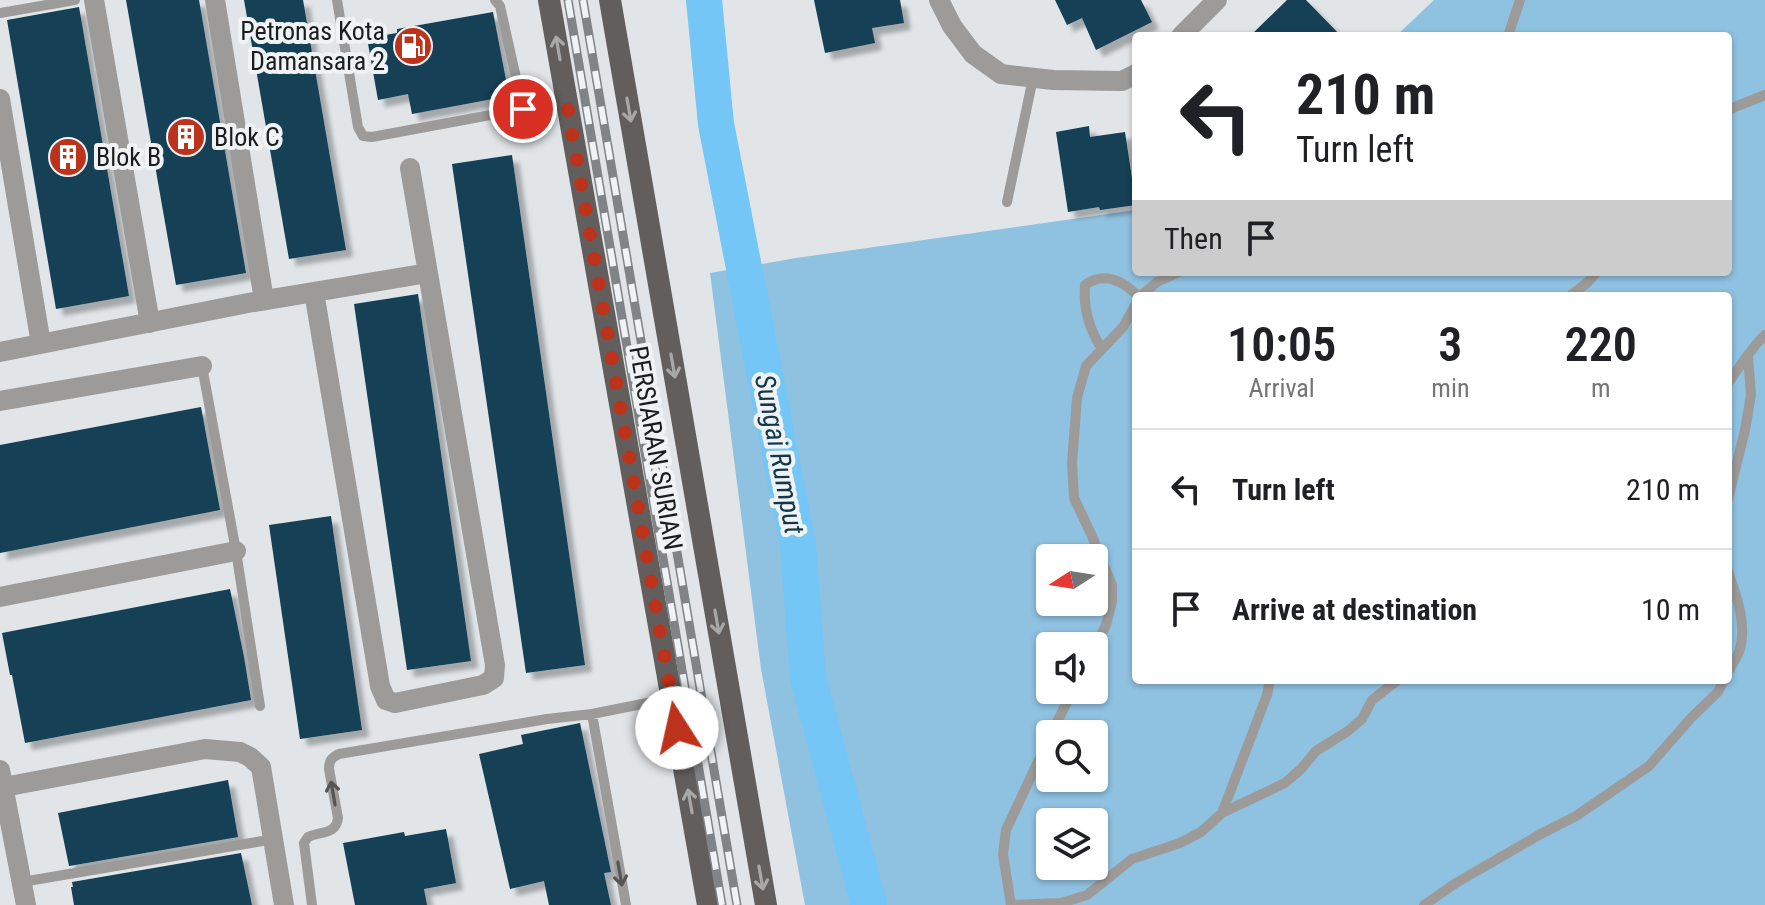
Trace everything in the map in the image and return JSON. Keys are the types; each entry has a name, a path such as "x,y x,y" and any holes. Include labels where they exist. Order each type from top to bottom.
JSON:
{"main road":[{"name":"PERSIARAN SURIAN","path":"549,0 708,905"},
{"name":"PERSIARAN SURIAN","path":"610,0 766,905"}],"street":[{"path":"94,0 150,323"},
{"path":"215,0 264,300"},
{"path":"939,0 952,26 973,54 1001,74 1122,81 1132,76"},
{"path":"1185,32 1217,0"},
{"path":"0,99 41,344"},
{"path":"314,292 380,686 386,700 395,703 483,685 494,678 495,665 410,168"},
{"path":"0,352 264,300 428,273"},
{"path":"0,401 202,366"},
{"path":"0,597 236,551"},
{"path":"26,905 2,778 205,749 240,752 261,767 284,905"}],"lane":[{"path":"0,13 75,0"},
{"path":"337,0 358,127 363,136 567,104"},
{"path":"495,0 500,6 523,109"},
{"path":"1509,32 1520,0"},
{"path":"1007,202 1033,78"},
{"path":"1732,109 1765,95"},
{"path":"1145,292 1170,276"},
{"path":"1575,292 1593,276"},
{"path":"1102,349 1091,333 1085,285 1094,279 1108,277 1134,292"},
{"path":"1102,632 1112,601 1112,585 1074,498 1072,463 1077,398 1086,366 1123,327 1132,311"},
{"path":"1732,378 1765,335"},
{"path":"1732,483 1751,395 1748,357"},
{"path":"202,366 236,551 260,706"},
{"path":"1732,583 1742,625 1740,649 1732,664"},
{"path":"1222,813 1269,684"},
{"path":"1036,767 1006,830 1003,854 1011,905 1061,903 1087,895 1132,859 1192,837 1222,813 1285,783 1316,751 1362,719 1372,700 1393,684"},
{"path":"1424,905 1456,883 1576,816 1649,766 1722,684"},
{"path":"312,905 304,843 308,837 333,829 337,824 329,769 333,757 672,698"},
{"path":"592,714 626,905"},
{"path":"22,882 274,839"}],"shaded area":[{"path":"1434,0 1765,0 1765,905 805,905 761,669 710,273 1132,211 1132,276 1732,276 1732,32 1400,32"}],"building":[{"name":"Blok C","path":"126,0 199,0 246,273 176,285"},
{"path":"244,0 303,0 346,250 289,259"},
{"path":"814,0 900,0 904,23 872,28 875,43 825,53"},
{"path":"1055,0 1141,0 1152,22 1096,50 1082,18 1067,25"},
{"path":"1287,0 1306,0 1337,32 1254,32"},
{"name":"Blok B","path":"79,7 129,296 56,309 7,20"},
{"path":"493,12 509,96 412,114 408,94 378,100 367,38 397,33 397,29"},
{"path":"1089,126 1090,137 1125,132 1132,178 1132,206 1068,212 1056,132"},
{"path":"512,155 585,665 526,673 452,164"},
{"path":"418,294 471,661 407,670 354,304"},
{"path":"201,407 220,510 0,553 0,445"},
{"path":"331,516 362,730 300,739 269,525"},
{"path":"230,589 251,700 25,743 2,633"},
{"path":"580,723 611,872 604,873 611,905 549,905 544,881 510,889 479,754 523,744 521,735"},
{"path":"228,780 238,837 69,866 58,813"},
{"path":"446,829 456,883 424,889 427,905 355,905 343,843 404,832 405,836"},
{"path":"241,853 252,905 74,905 72,882"}],"waterway":[{"name":"Sungai Rumput","path":"704,0 716,124 798,545 808,678 869,905"}],"railway":[{"path":"568,0 722,905"},
{"path":"583,0 737,905"}],"place":[{"name":"Petronas Kota Damansara 2","path":"413,46"},
{"name":"Blok C","path":"186,137"},
{"name":"Blok B","path":"68,157"}],"route":[{"path":"523,109 567,104 677,728"}]}
